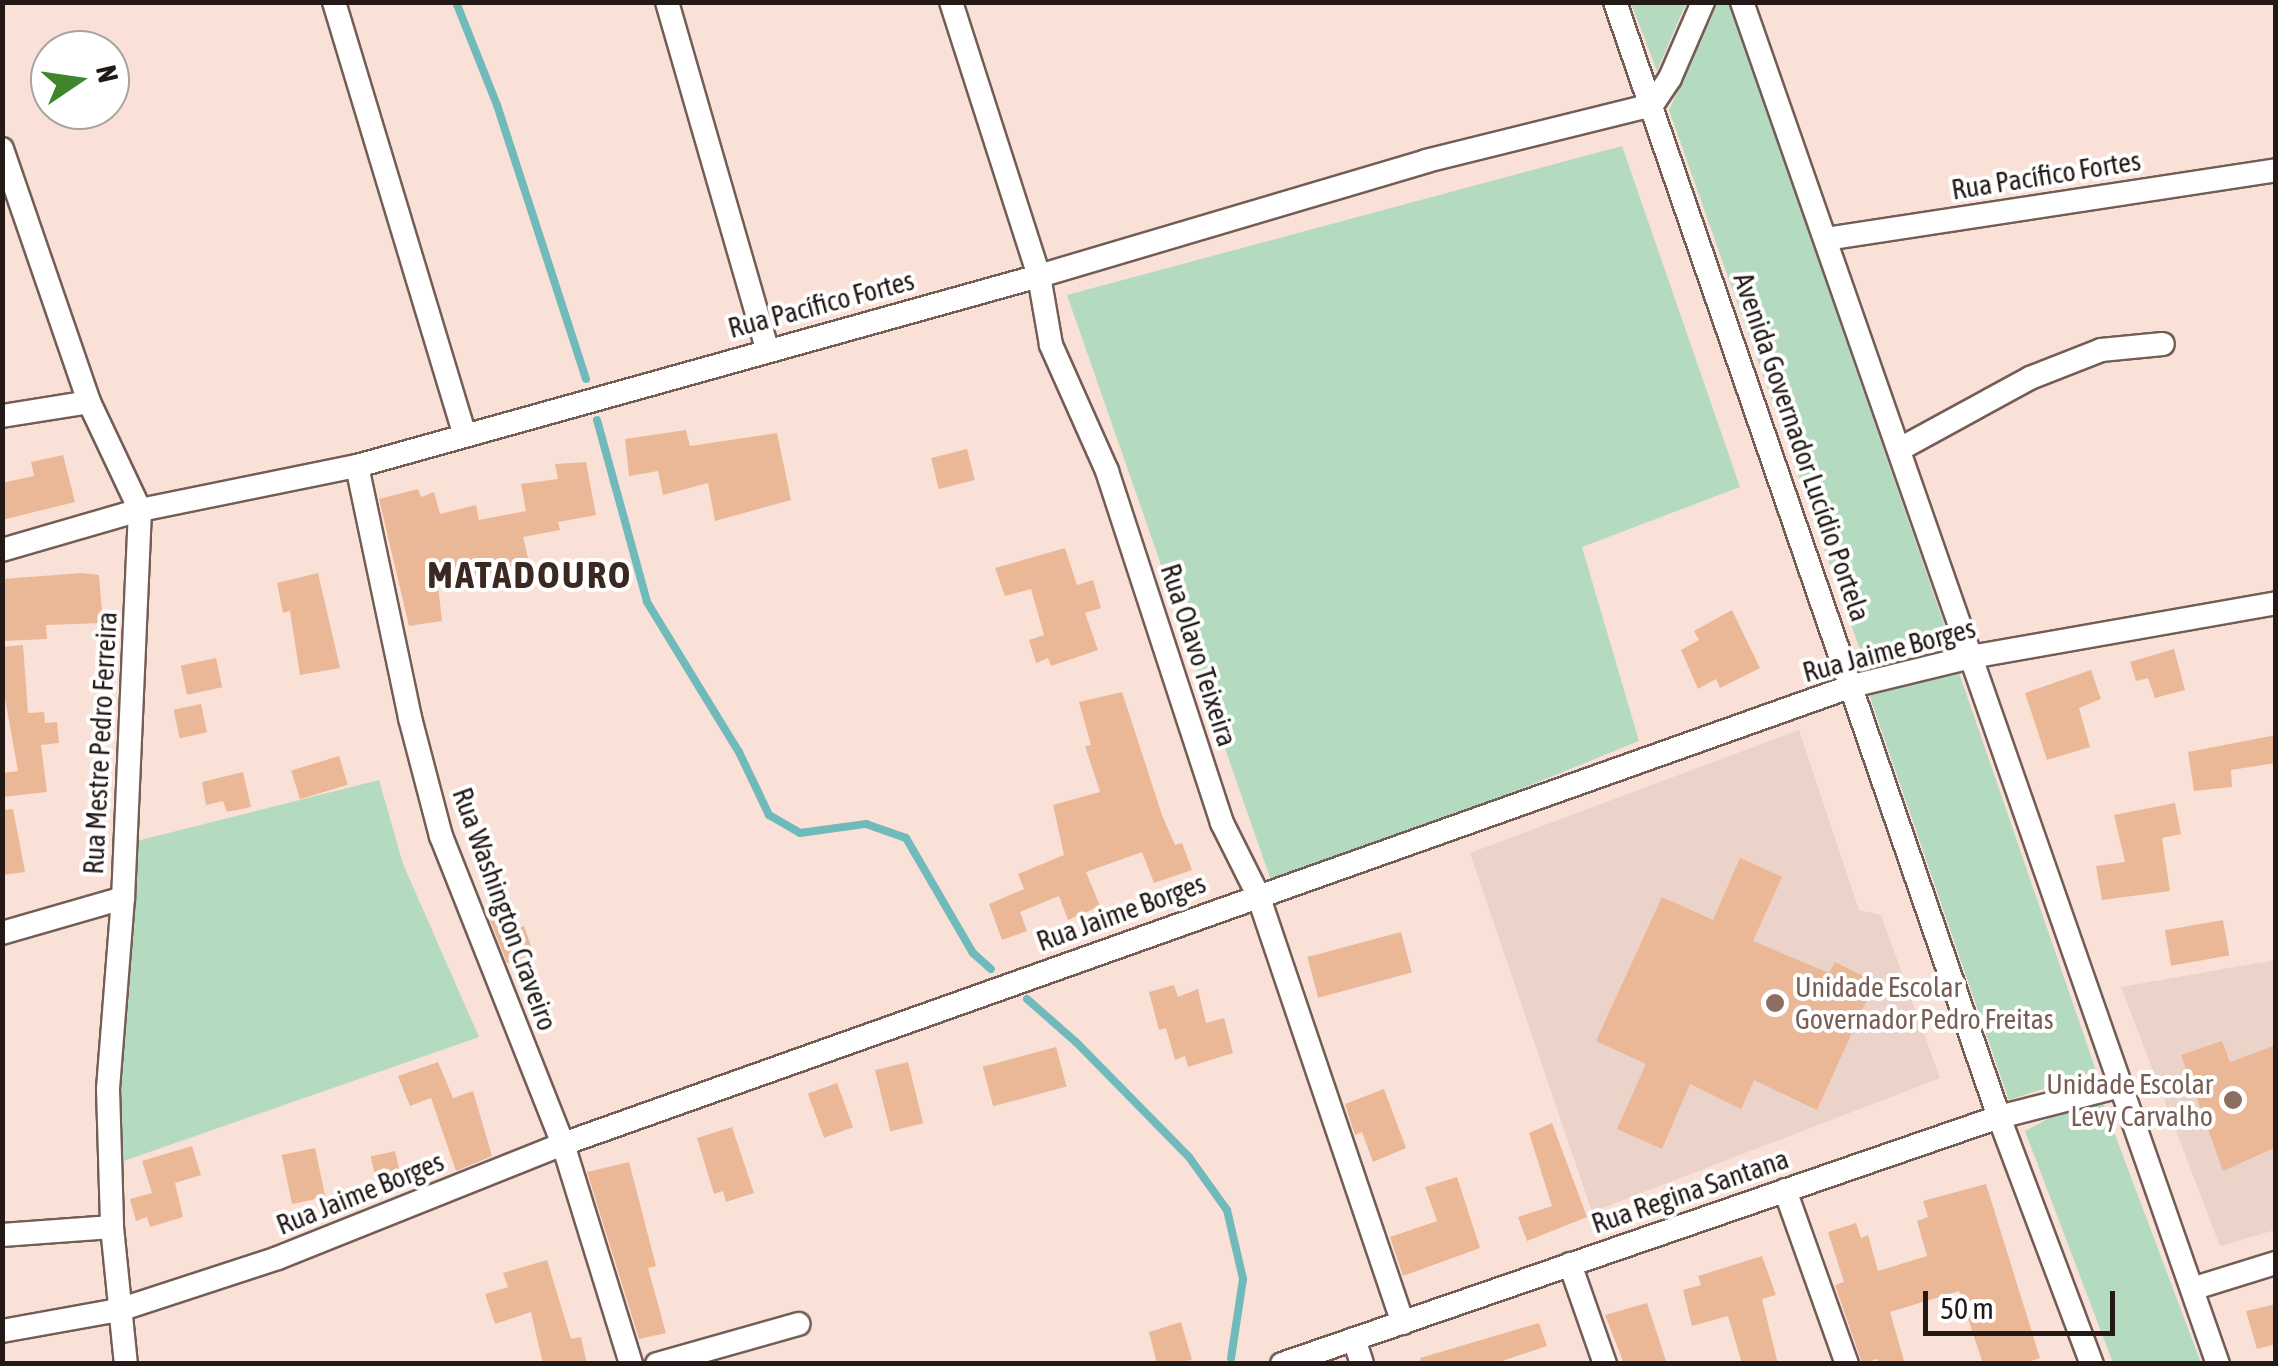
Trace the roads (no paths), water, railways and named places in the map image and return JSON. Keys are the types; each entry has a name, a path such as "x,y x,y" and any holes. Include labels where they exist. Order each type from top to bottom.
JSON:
{"street":[{"path":"334,2 465,435"},
{"path":"668,2 767,349"},
{"name":"Rua Olavo Teixeira","path":"952,2 1039,276 1051,346 1106,471 1222,822 1258,895 1403,1323"},
{"name":"Avenida Governador Lucídio Portela","path":"1615,2 1998,1117 2092,1364"},
{"path":"1652,105 1670,78 1702,2"},
{"path":"1742,2 2195,1288 2218,1364"},
{"name":"Rua Pacífico Fortes","path":"2,550 140,510 357,466 1039,276 1426,161 1652,105"},
{"name":"Rua Mestre Pedro Ferreira","path":"2,149 89,402 140,510 123,898 108,1089 112,1227 126,1364"},
{"name":"Rua Pacífico Fortes","path":"1826,239 2276,170"},
{"path":"1900,449 2030,378 2101,350 2163,344"},
{"path":"2,416 89,402"},
{"name":"Rua Washington Craveiro","path":"357,466 410,718 441,836 563,1144 631,1364"},
{"name":"Rua Jaime Borges","path":"2,1331 119,1310 278,1258 563,1144 1852,686 1970,657 2276,603"},
{"path":"2,933 123,898"},
{"name":"Rua Regina Santana","path":"1282,1364 1998,1117 2121,1086"},
{"path":"1785,1190 1847,1364"},
{"path":"2,1235 112,1227"},
{"path":"2195,1288 2276,1263"},
{"path":"1570,1264 1605,1364"},
{"path":"657,1364 798,1324"},
{"path":"1354,1339 1362,1364"}],"waterway":[{"path":"456,2 497,105 586,379"},
{"path":"597,420 647,602 739,752 769,815 800,833 866,824 906,838 973,953 991,969"},
{"path":"1027,999 1076,1042 1189,1157 1227,1210 1243,1279 1231,1358"}],"place":[{"name":"Unidade Escolar Governador Pedro Freitas","path":"1775,1003"},
{"name":"Unidade Escolar Levy Carvalho","path":"2233,1100"}],"district":[{"name":"MATADOURO","path":"530,575"}]}
